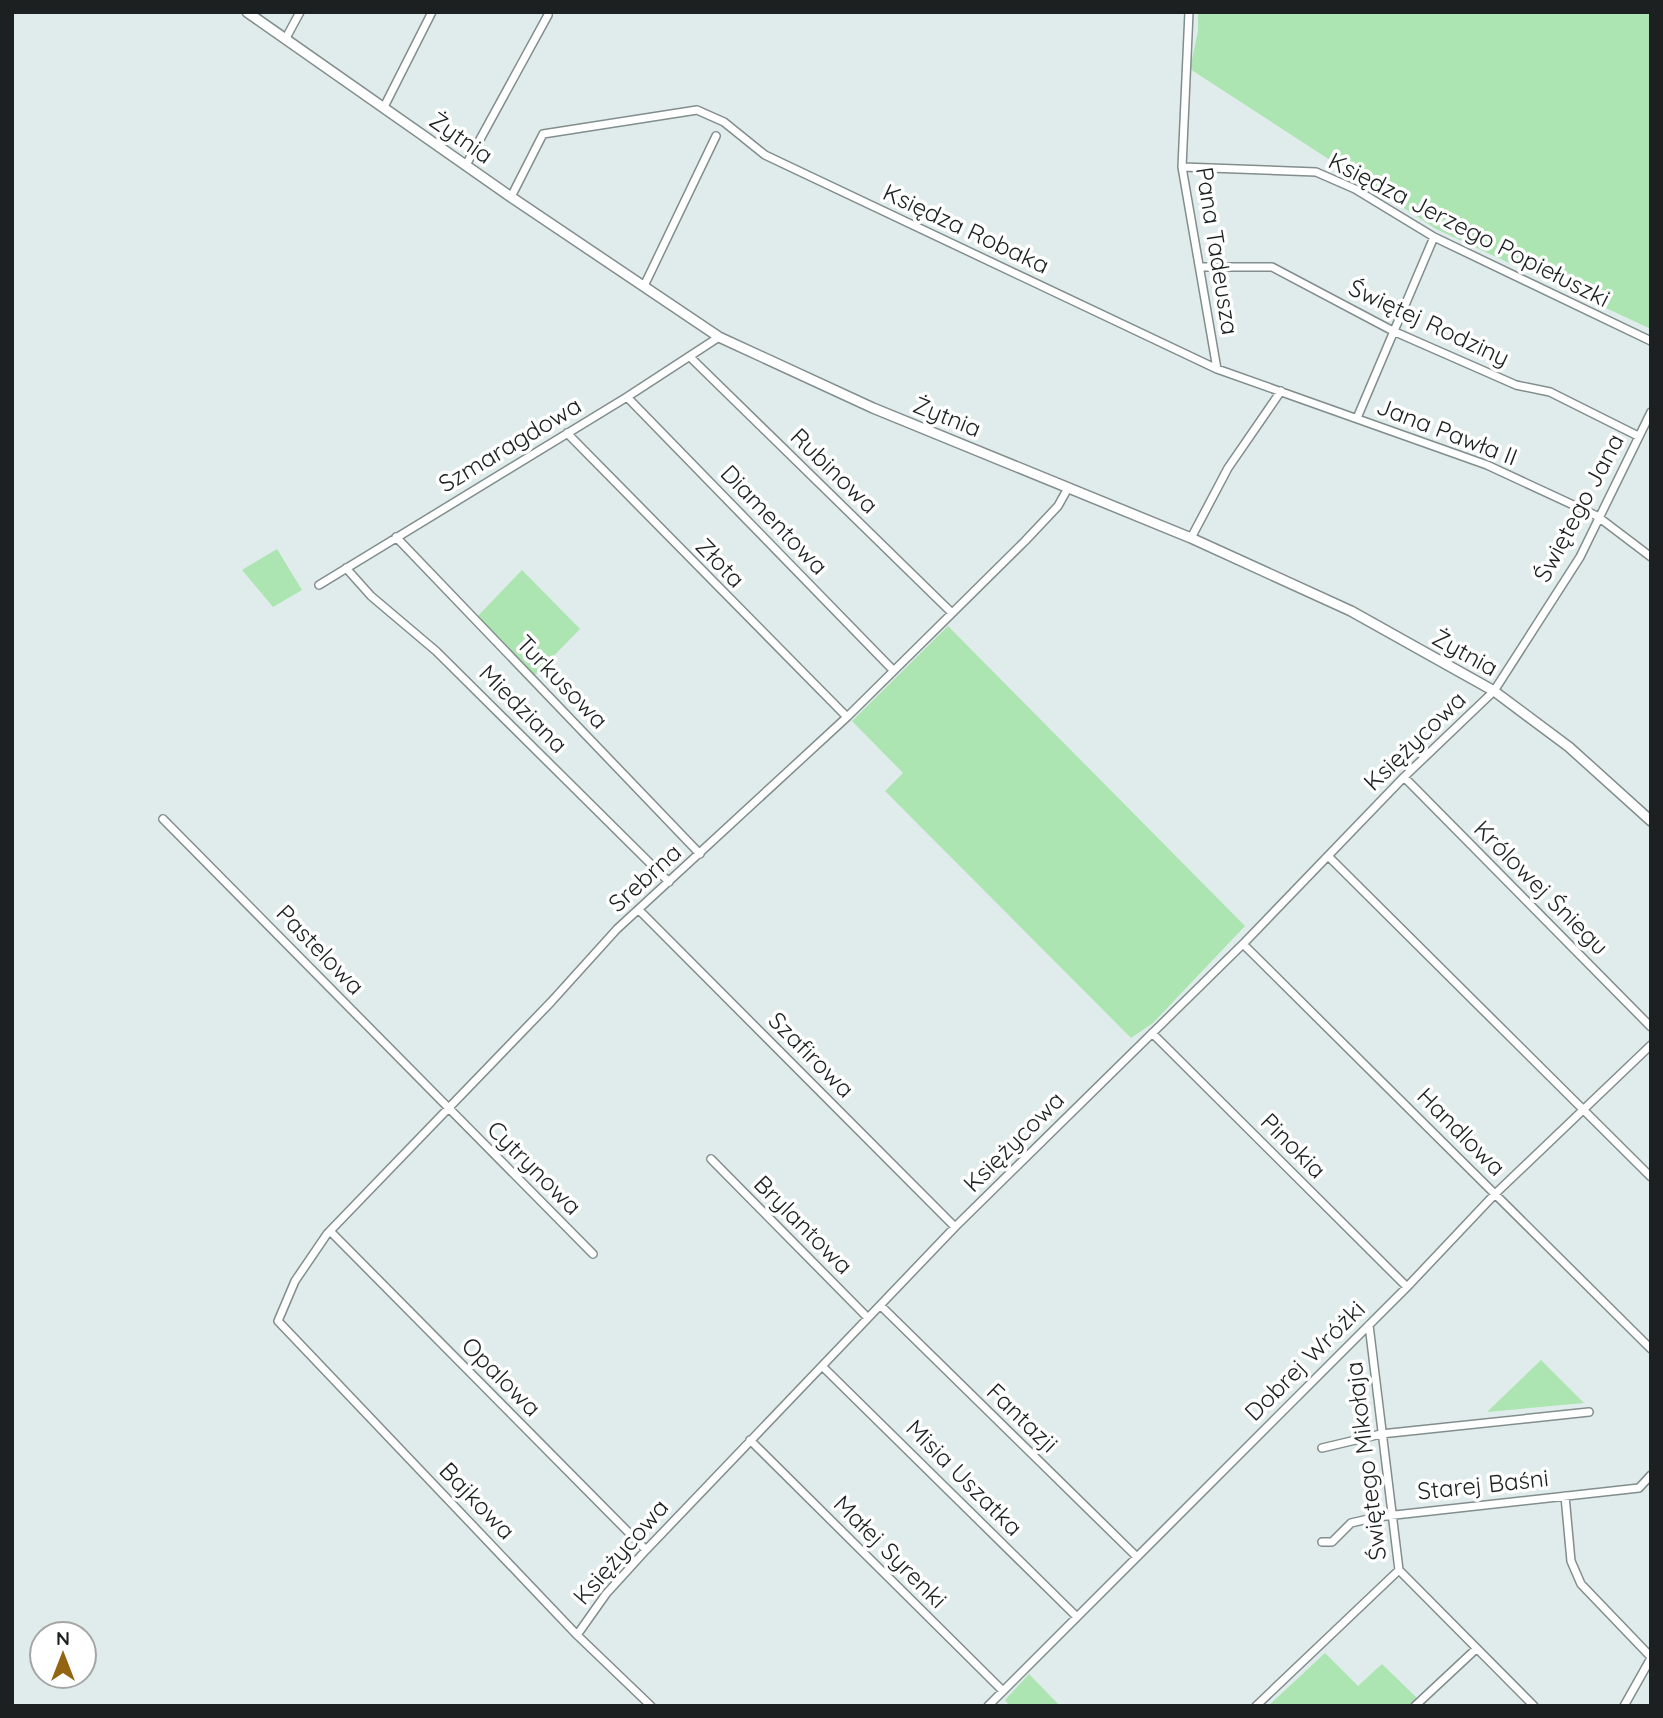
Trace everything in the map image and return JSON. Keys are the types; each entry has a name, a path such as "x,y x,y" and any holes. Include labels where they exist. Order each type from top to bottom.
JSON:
{"street":[{"name":"Żytnia","path":"247,12 511,197 719,337 873,408 1191,538 1351,611 1494,691 1569,747 1651,821"},
{"path":"286,38 300,12"},
{"path":"384,107 432,12"},
{"name":"Pana Tadeusza","path":"1189,12 1182,167 1217,369"},
{"path":"466,165 548,15"},
{"name":"Księdza Robaka","path":"511,197 543,134 697,110 724,122 765,155 1217,369"},
{"path":"644,286 716,136"},
{"name":"Księdza Jerzego Popiełuszki","path":"1182,167 1316,172 1355,189 1434,237 1651,341"},
{"path":"1357,418 1434,237"},
{"name":"Świętej Rodziny","path":"1200,267 1272,267 1393,331 1516,385 1550,392 1638,436"},
{"name":"Szmaragdowa","path":"319,585 628,397 719,337"},
{"name":"Rubinowa","path":"690,357 952,612"},
{"name":"Jana Pawła II","path":"1217,369 1487,465 1597,516 1651,557"},
{"path":"1191,538 1228,468 1280,391"},
{"name":"Diamentowa","path":"628,397 893,670"},
{"name":"Świętego Jana","path":"1494,691 1580,557 1597,516 1651,412"},
{"name":"Złota","path":"567,433 847,717"},
{"name":"Srebrna","path":"278,1321 295,1282 330,1231 617,929 847,717 1058,506 1068,488"},
{"name":"Turkusowa","path":"396,537 700,853"},
{"name":"Miedziana","path":"346,568 371,596 436,651 669,882"},
{"name":"Księżycowa","path":"577,1635 606,1594 646,1550 955,1227 1243,944 1404,777 1494,691"},
{"name":"Królowej Śniegu","path":"1404,777 1651,1027"},
{"name":"Pastelowa","path":"163,819 448,1109"},
{"path":"1328,856 1651,1178"},
{"name":"Szafirowa","path":"639,910 955,1227"},
{"name":"Handlowa","path":"1243,944 1651,1349"},
{"name":"Pinokia","path":"1152,1033 1407,1287"},
{"name":"Dobrej Wróżki","path":"988,1706 1407,1287 1495,1194 1651,1045"},
{"name":"Cytrynowa","path":"448,1109 593,1254"},
{"name":"Brylantowa","path":"711,1159 868,1318"},
{"name":"Opalowa","path":"330,1231 646,1550"},
{"name":"Fantazji","path":"881,1306 1137,1557"},
{"name":"Bajkowa","path":"278,1321 577,1635 651,1706"},
{"name":"Świętego Mikołaja","path":"1369,1325 1399,1570 1534,1706"},
{"name":"Misia Uszatka","path":"823,1367 1077,1617"},
{"path":"1322,1448 1381,1434 1589,1412"},
{"name":"Małej Syrenki","path":"750,1440 1003,1691"},
{"name":"Starej Baśni","path":"1322,1542 1332,1542 1351,1522 1391,1514 1639,1488 1651,1475"},
{"path":"1565,1496 1574,1572 1581,1584 1651,1658 1624,1706"},
{"path":"1256,1706 1399,1570"},
{"path":"1415,1706 1476,1649"}],"green space":[{"path":"1198,12 1651,12 1651,329 1436,229 1190,69 1198,31"},
{"path":"277,549 302,590 273,607 242,570"},
{"path":"522,570 580,629 534,676 477,617"},
{"path":"948,626 1245,926 1153,1023 1131,1038 885,791 903,773 852,721"},
{"path":"1541,1360 1584,1403 1487,1412"},
{"path":"1325,1653 1358,1686 1382,1664 1417,1698 1408,1706 1268,1706"},
{"path":"1029,1674 1060,1706 1010,1706 1005,1700"}]}
